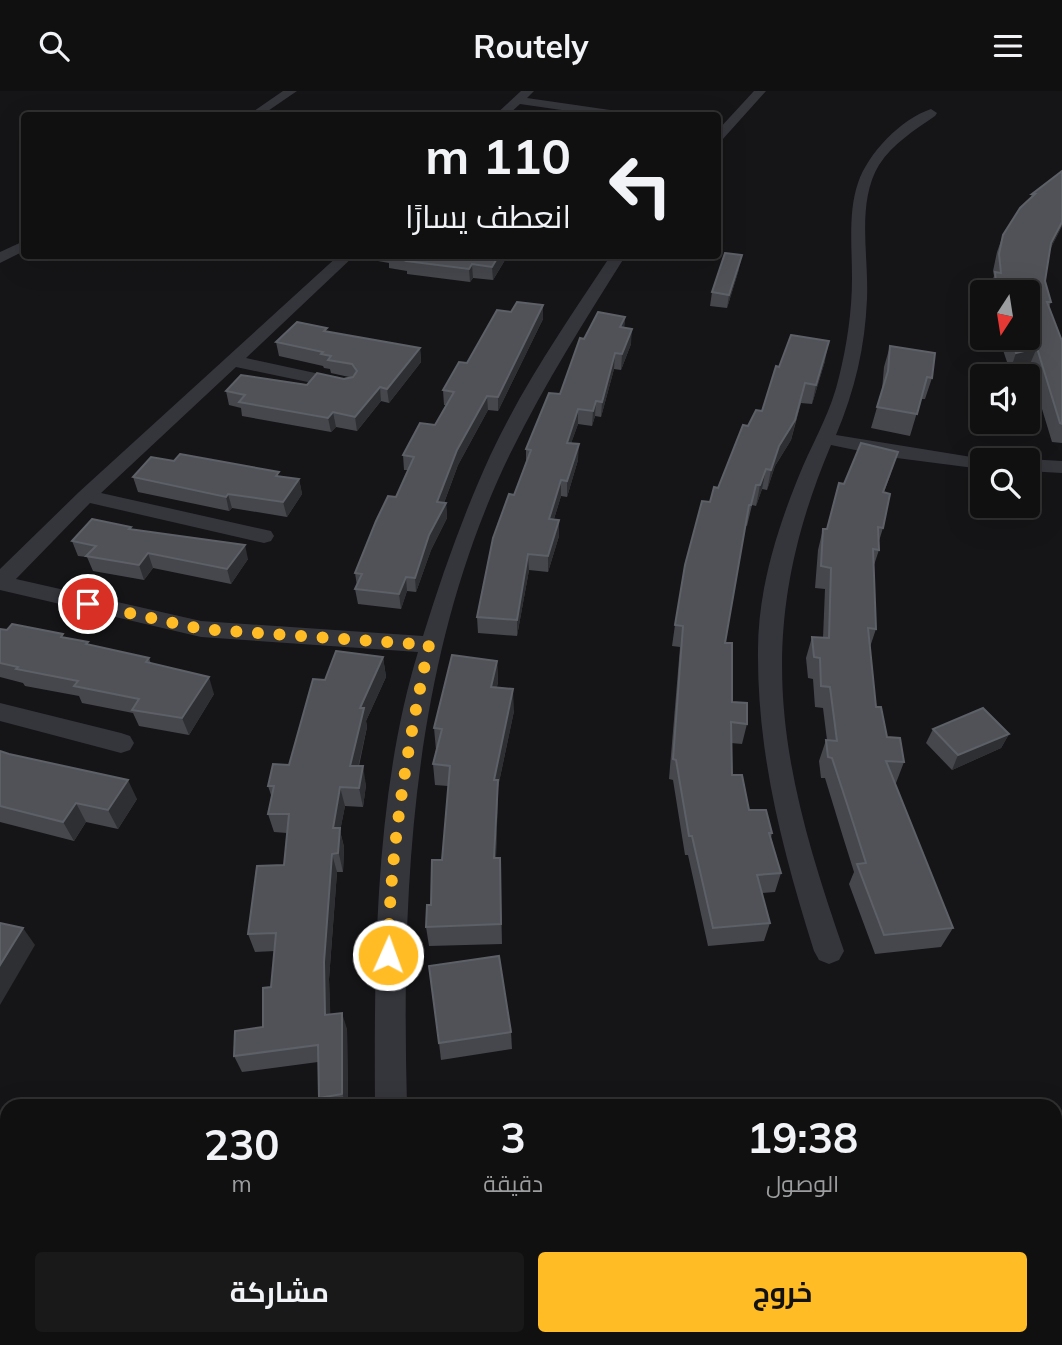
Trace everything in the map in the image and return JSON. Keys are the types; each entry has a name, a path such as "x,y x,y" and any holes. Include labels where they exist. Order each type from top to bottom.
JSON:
{"street":[{"path":"259,112 291,91"},
{"path":"504,112 528,91"},
{"path":"721,134 760,91"},
{"path":"517,100 597,112"},
{"path":"829,951 804,875 779,779 770,715 768,667 772,609 797,503 846,387 860,300 857,222 868,172 898,136 931,113"},
{"path":"0,258 21,247"},
{"path":"0,582 86,496 344,259"},
{"path":"391,1099 387,994 391,875 404,769 429,645 457,557 494,469 543,370 616,259"},
{"path":"233,361 347,385"},
{"path":"825,438 922,456 970,462"},
{"path":"1040,466 1062,467"},
{"path":"86,496 264,536"},
{"path":"0,582 201,629 429,645"},
{"path":"0,712 121,744"}],"building":[{"path":"1062,171 1062,222 1051,243 1045,281 1051,302 1047,302 1062,341 1062,424 1038,350 1040,350 1040,280 996,280 995,272 1001,273 999,254 1003,235 1020,208 1035,194 1032,194"},
{"path":"725,253 742,255 729,295 712,292"},
{"path":"497,259 492,267 472,264 469,269 406,261"},
{"path":"517,302 543,305 498,397 487,396 457,450 437,502 446,503 429,535 415,578 406,577 399,594 355,589 362,574 355,573 376,521 388,496 396,497 414,457 403,455 420,423 435,425 454,392 443,390 459,362 467,363 497,310 511,312"},
{"path":"598,312 625,317 620,327 632,329 622,354 615,353 602,402 596,401 593,411 578,409 567,443 579,444 567,481 561,480 549,519 559,520 548,556 528,554 517,620 477,617 493,538 509,494 514,495 531,450 526,449 549,393 560,394 580,338 584,339"},
{"path":"297,322 327,328 324,331 420,348 387,389 380,387 355,417 333,412 328,418 239,402 245,395 226,391 241,375 307,385 317,373 344,379 353,377 357,371 352,364 328,360 331,356 321,354 323,352 276,342"},
{"path":"791,335 829,341 816,385 805,383 795,420 779,446 771,470 766,469 760,485 756,485 749,505 725,643 732,643 732,702 747,703 747,724 731,722 732,775 742,775 749,810 766,810 772,833 769,833 781,873 757,875 770,923 713,928 692,836 689,836 676,760 673,759 683,626 675,625 685,565 702,501 710,502 714,487 718,488 743,425 748,426 756,410 762,411 776,366 779,367"},
{"path":"890,346 935,353 932,378 927,377 917,414 877,407 888,371"},
{"path":"861,443 898,452 883,492 890,494 883,528 878,527 879,550 873,549 876,629 868,628 876,707 881,707 887,737 900,738 904,762 886,761 953,928 884,935 857,864 866,863 832,758 828,757 826,740 837,741 830,687 821,686 820,658 814,657 812,637 829,638 831,568 821,566 823,529 827,529 839,483 844,484"},
{"path":"180,454 279,472 276,476 299,479 283,502 228,494 226,497 133,477 151,457 174,461"},
{"path":"92,519 131,527 129,529 245,545 227,569 148,553 139,565 86,556 96,546 72,541"},
{"path":"12,624 63,634 61,637 149,658 146,662 209,677 182,718 132,710 139,699 74,686 78,681 16,669 18,667 0,663 0,629 7,630"},
{"path":"336,651 383,657 360,708 364,708 350,766 363,766 359,788 340,787 333,828 340,828 338,853 332,854 324,962 325,1015 342,1013 342,1094 319,1098 318,1045 234,1056 235,1031 263,1027 263,988 271,987 276,933 248,934 257,866 284,865 289,814 268,814 274,786 268,786 273,764 289,765 313,679 325,680"},
{"path":"452,655 497,661 491,687 513,689 494,780 498,780 494,858 500,858 501,924 426,927 427,905 431,905 432,860 442,860 450,766 433,764 442,729 434,728"},
{"path":"983,708 1009,734 958,755 933,729"},
{"path":"0,751 128,780 108,810 76,803 63,822 0,806"},
{"path":"0,923 23,928 0,965"},
{"path":"499,956 511,1032 439,1043 429,966"}],"route":[{"path":"88,604 170,624 234,633 429,645 412,722 397,820 391,875 388,955"}]}
